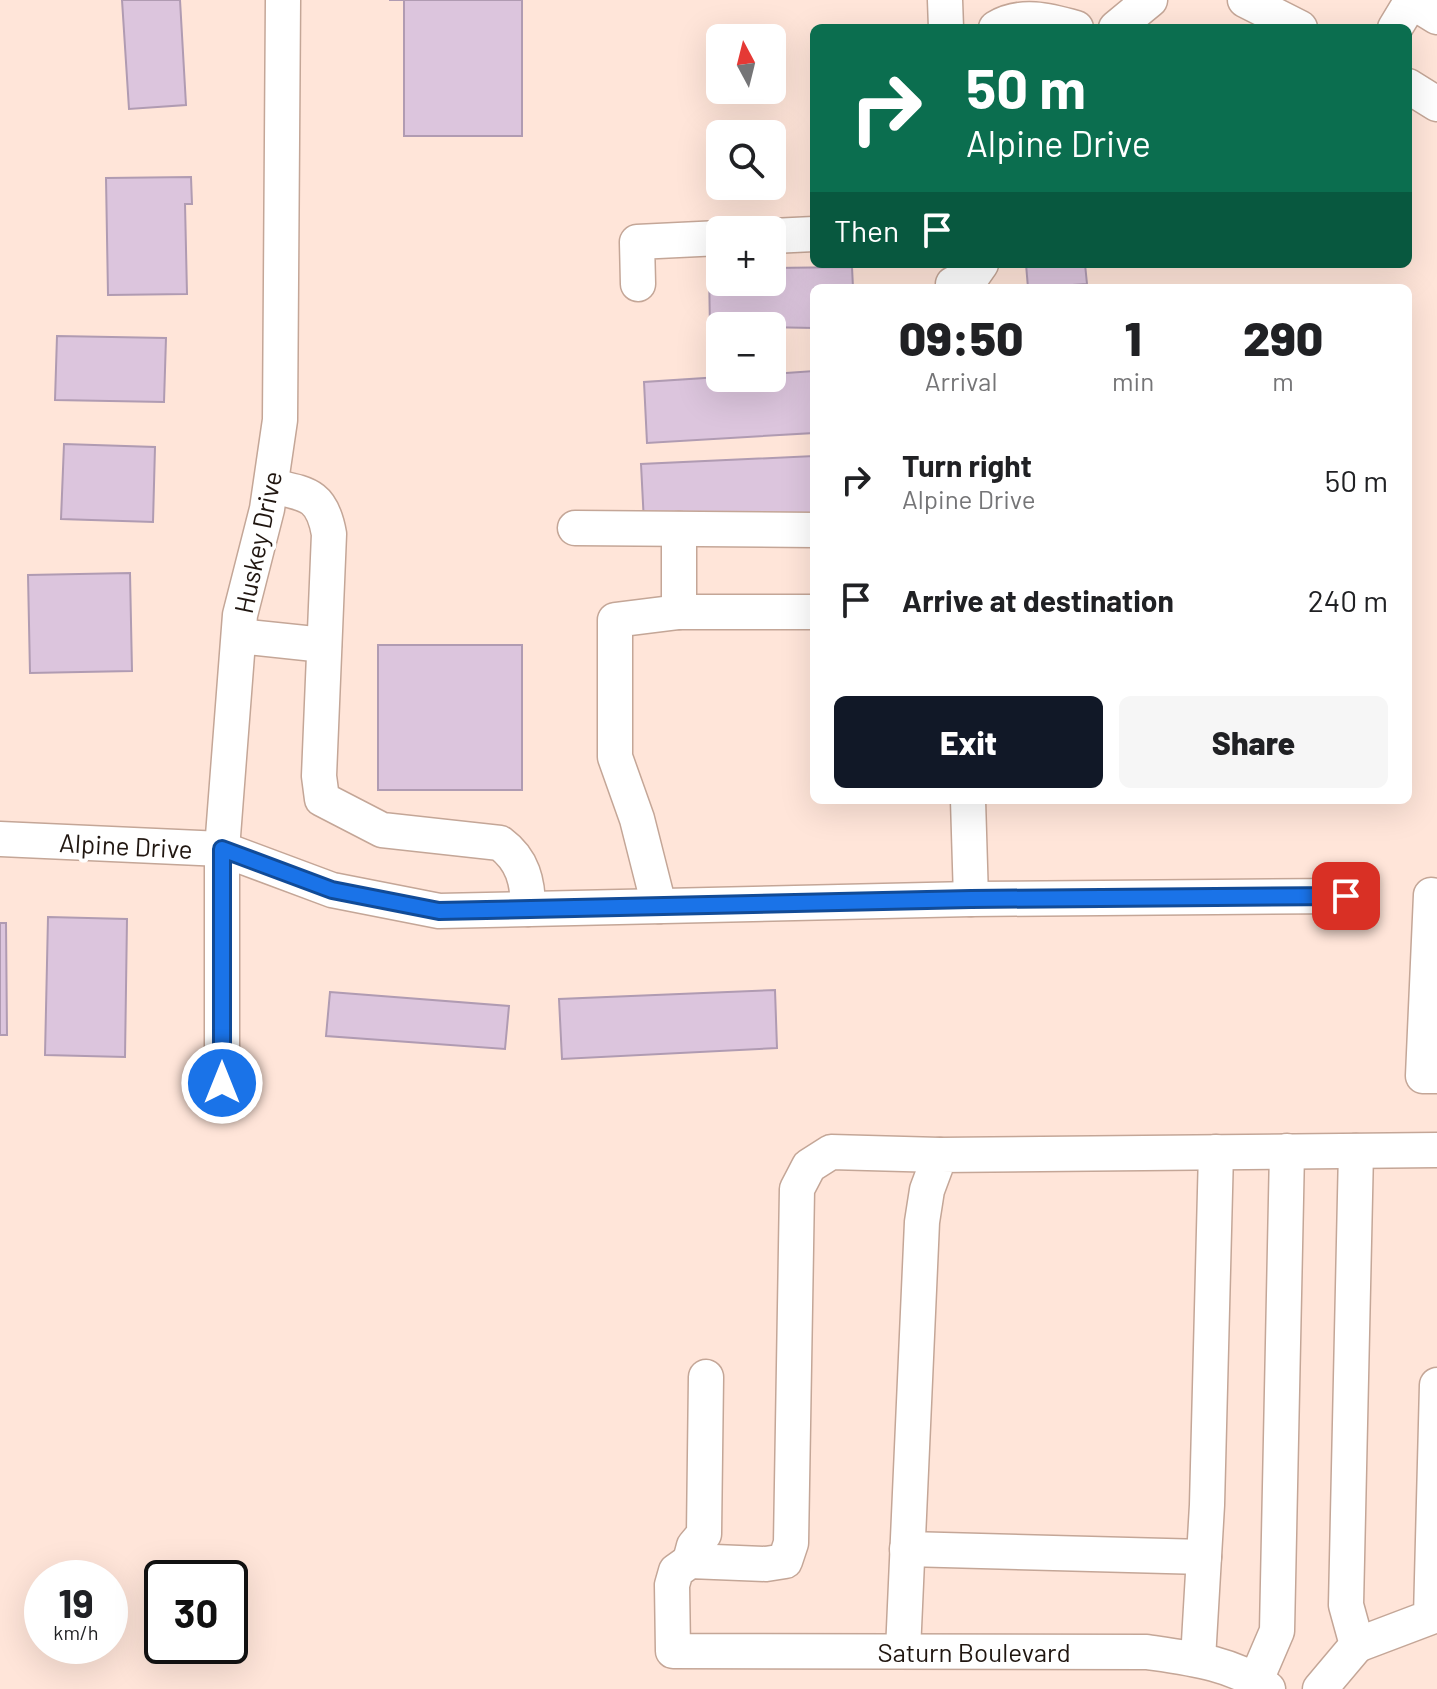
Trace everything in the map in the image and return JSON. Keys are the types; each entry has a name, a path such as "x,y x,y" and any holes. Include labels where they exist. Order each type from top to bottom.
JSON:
{"street":[{"name":"Huskey Drive","path":"222,1083 222,849 240,615 267,509 280,420 283,0"},
{"path":"945,0 946,24"},
{"path":"1121,24 1150,0"},
{"path":"1245,0 1292,24"},
{"path":"1397,24 1411,0 1437,17"},
{"path":"1004,24 1012,20 1046,19 1063,24"},
{"path":"1412,88 1437,104"},
{"path":"786,235 810,234"},
{"path":"638,284 637,242 706,239"},
{"path":"953,279 974,274 978,268"},
{"path":"271,486 305,493 316,499 326,516 329,534 319,776 322,799 382,830 500,843 522,867 528,888 528,909"},
{"path":"575,528 810,530"},
{"path":"679,529 679,612"},
{"path":"659,906 637,819 615,757 615,620 679,612 810,612"},
{"path":"239,636 324,645"},
{"path":"968,804 971,899"},
{"name":"Alpine Drive","path":"0,839 222,849 332,890 439,911 971,899 1346,896"},
{"path":"1437,896 1431,895 1423,1076 1437,1076"},
{"path":"706,1377 704,1534 694,1546 690,1561 766,1564 785,1561 791,1543 797,1189 809,1166 831,1152 940,1155 1437,1150"},
{"path":"1262,1684 1277,1631 1287,1151"},
{"path":"1356,1151 1346,1605 1357,1645"},
{"path":"1198,1659 1216,1152"},
{"path":"903,1651 922,1222 927,1190 940,1155"},
{"path":"1320,1689 1357,1645 1431,1617 1437,1385"},
{"path":"907,1549 1204,1557"},
{"name":"Saturn Boulevard","path":"690,1561 676,1571 672,1585 673,1651 1147,1652 1198,1659 1262,1684"}],"building":[{"path":"122,0 180,0 186,105 129,109"},
{"path":"404,0 522,0 522,136 404,136"},
{"path":"191,177 192,204 185,204 187,294 108,295 106,178"},
{"path":"786,268 852,268 853,284 810,284 810,328 786,327 786,312 710,312 709,296 786,296"},
{"path":"1026,268 1085,268 1087,284 1028,284"},
{"path":"57,336 166,338 164,402 55,400"},
{"path":"810,371 810,433 647,443 644,382 706,378 706,392 786,392 786,373"},
{"path":"64,444 155,447 153,522 61,519"},
{"path":"810,456 810,514 644,523 641,464"},
{"path":"130,573 132,671 30,673 28,575"},
{"path":"378,645 522,645 522,790 378,790"},
{"path":"48,917 127,919 125,1057 45,1055"},
{"path":"0,923 6,923 7,1035 0,1035"},
{"path":"775,990 777,1048 562,1059 559,999"},
{"path":"330,992 509,1006 505,1049 326,1036"}],"route":[{"path":"222,1083 222,849 332,890 439,911 971,899 1346,896"}]}
